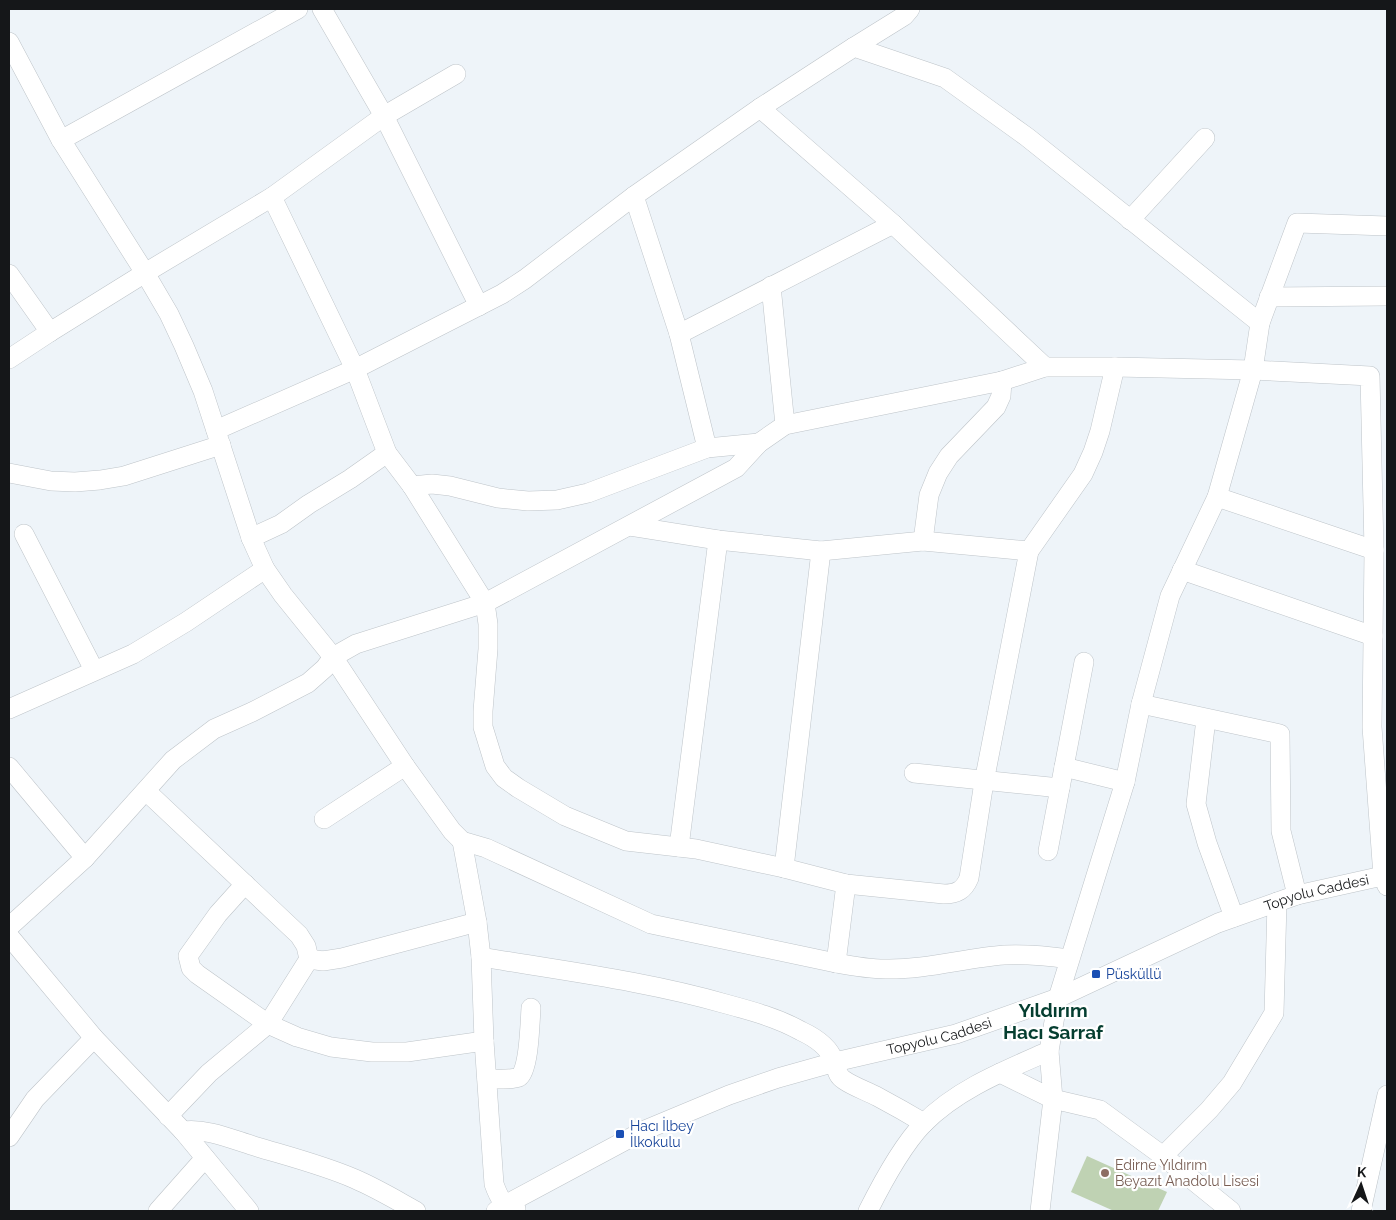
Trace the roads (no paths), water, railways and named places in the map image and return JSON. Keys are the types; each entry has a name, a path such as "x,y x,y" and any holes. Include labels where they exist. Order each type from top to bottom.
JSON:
{"street":[{"path":"61,140 298,9"},
{"path":"322,9 384,116 479,306"},
{"path":"9,472 51,481 74,482 124,476 219,437 479,306 525,279 634,196 760,108 904,16 910,9"},
{"path":"9,42 61,140 169,314 203,391 250,538 265,569 283,595 333,657 406,766 452,831 462,841 486,848 652,924 861,968 910,968 1004,955 1034,955 1069,959"},
{"path":"854,47 945,78 1027,137 1260,323"},
{"path":"9,359 145,273 272,197 384,116 456,74"},
{"path":"760,108 892,224 1045,367"},
{"path":"1130,220 1204,138"},
{"path":"634,196 679,334 708,448"},
{"path":"272,197 355,369 387,453 412,486 485,603 488,624 488,648 483,727 494,766 504,778 518,788 565,816 626,841 696,849 846,884 944,894 953,894 966,886 969,878 984,780 1029,551 1083,474 1094,452 1115,367"},
{"path":"1040,1211 1053,1099 1049,1051 1058,998 1125,782 1142,704 1170,596 1217,497 1253,370 1260,323 1269,297 1297,223 1387,226"},
{"path":"679,334 892,224"},
{"path":"9,274 50,332"},
{"path":"771,286 784,425"},
{"path":"1269,297 1387,296"},
{"path":"9,927 85,858 172,760 214,729 308,683 325,668 333,657 356,644 485,603 736,468 759,442 784,425 1002,381 1045,367 1253,370 1379,376 1374,550 1372,728 1386,879"},
{"path":"923,541 929,495 938,473 948,456 996,407 1002,396 1002,381"},
{"path":"412,486 432,484 450,486 498,498 528,501 557,500 588,493 708,448 759,442"},
{"path":"250,538 281,524 387,453"},
{"path":"1217,497 1374,550"},
{"path":"630,526 718,540 821,551 923,541 1029,551"},
{"path":"24,534 94,670"},
{"path":"679,847 718,540"},
{"path":"784,868 821,551"},
{"path":"9,709 133,654 265,569"},
{"path":"1182,570 1373,636"},
{"path":"1048,851 1084,662"},
{"path":"1142,704 1280,734 1281,832 1296,895"},
{"path":"1206,719 1196,804 1207,843 1234,917"},
{"path":"324,819 406,766"},
{"path":"9,768 85,858"},
{"path":"1064,768 1125,782"},
{"path":"914,772 1060,788"},
{"path":"146,791 299,934 306,946 309,959 268,1024 209,1073 168,1116"},
{"path":"462,841 477,922 481,957 484,1041 494,1184 507,1209"},
{"name":"Topyolu Caddesi","path":"507,1209 645,1130 729,1095 778,1078 835,1062 956,1034 1058,998 1234,917 1296,895 1386,879"},
{"path":"246,884 218,914 188,956 191,968 197,974 268,1024 311,1042 352,1051 407,1052 484,1041"},
{"path":"836,963 846,884"},
{"path":"1163,1156 1232,1083 1274,1012 1276,902"},
{"path":"309,959 323,961 342,958 477,922"},
{"path":"9,936 94,1038 183,1131 249,1211"},
{"path":"481,957 628,980 692,994 778,1019 821,1043 829,1052 835,1062 836,1071 844,1080 878,1096 924,1124"},
{"path":"487,1079 517,1078 522,1074 526,1064 531,1008"},
{"path":"9,1137 35,1099 94,1038"},
{"path":"868,1211 903,1150 924,1124 942,1107 1000,1073 1049,1051"},
{"path":"1000,1073 1053,1099 1100,1110 1163,1156 1231,1211"},
{"path":"1362,1211 1387,1095"},
{"path":"183,1131 193,1130 224,1137 314,1164 354,1178 416,1211"},
{"path":"158,1211 205,1158"}],"place":[{"name":"Püsküllü","path":"1096,974"},
{"name":"Hacı İlbey İlkokulu","path":"620,1134"},
{"name":"Edirne Yıldırım Beyazıt Anadolu Lisesi","path":"1105,1173"}],"district":[{"name":"Yıldırım Hacı Sarraf","path":"1053,1021"}]}
